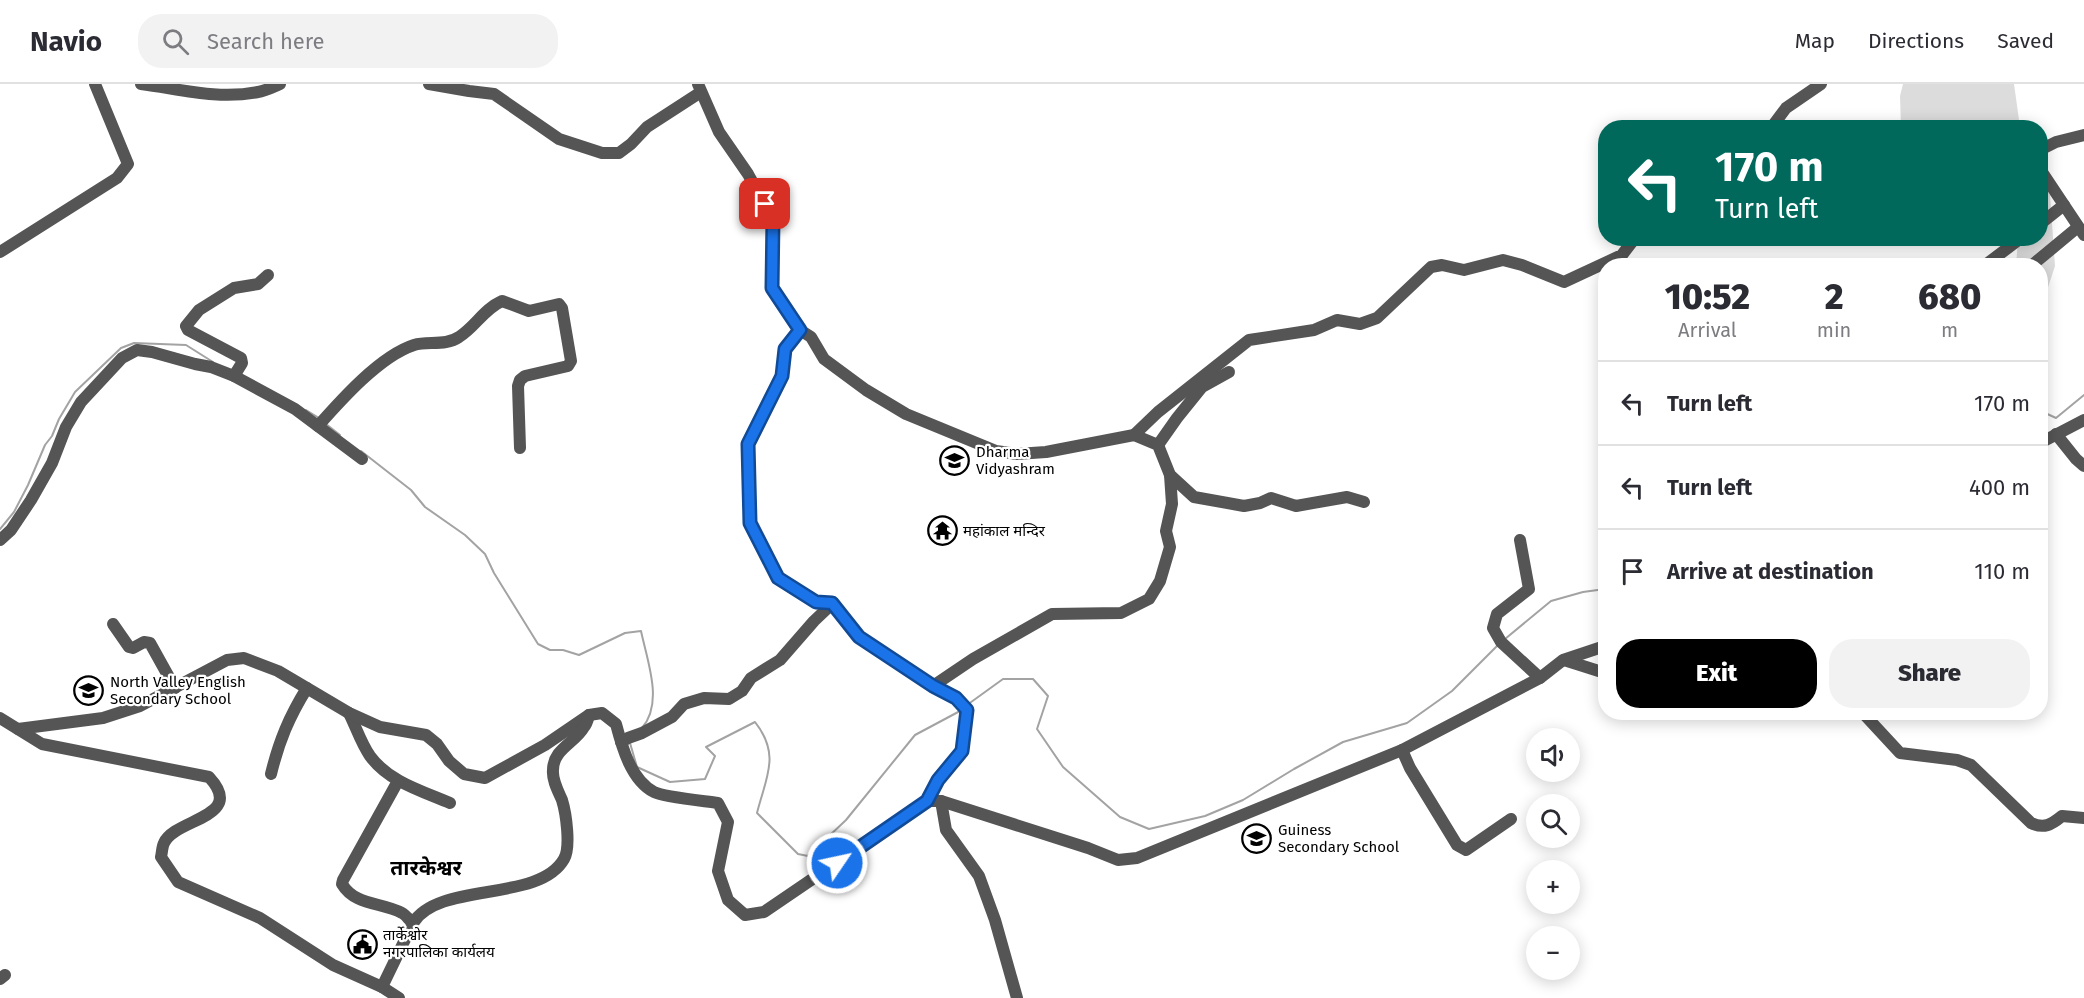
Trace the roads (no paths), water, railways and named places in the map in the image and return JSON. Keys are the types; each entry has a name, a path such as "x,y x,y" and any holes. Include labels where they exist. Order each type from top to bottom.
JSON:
{"street":[{"path":"0,252 117,178 128,164 95,84"},
{"path":"141,84 223,95 259,92 280,84"},
{"path":"429,84 469,92 494,94 559,139 602,153 619,153 647,128 700,88 719,132 748,174 773,219 772,288 800,330 811,337 824,359 866,390 906,414 996,451 1017,454 1046,452 1134,435 1158,412 1249,340 1314,330 1337,321 1360,324 1377,318 1431,267 1442,265 1464,270 1503,260 1564,282 1598,266"},
{"path":"1777,120 1786,108 1821,84"},
{"path":"2048,146 2084,135"},
{"path":"2042,258 2081,231 2048,181"},
{"path":"2048,218 2064,205"},
{"path":"1616,258 1622,255 1629,246"},
{"path":"1994,258 2010,246"},
{"path":"234,376 242,363 241,358 188,330 186,326 199,310 234,288 258,284 268,275"},
{"path":"318,426 340,401 386,360 414,345 449,342 458,338 498,302 502,301 528,311 559,304 571,361 568,366 525,376 520,380 518,386 520,448"},
{"path":"18,729 103,718 140,706 227,660 244,658 278,671 349,713 380,727 426,735 464,774 485,778 545,745 590,715 602,713 616,723 636,776 654,792 718,803 728,822 718,871 728,900 745,915 764,912 927,801 938,780 962,751 967,710 956,698 933,686 859,637 832,603 816,602 778,578 750,523 748,444 782,376 785,349 800,330"},
{"path":"0,540 11,530 31,500 52,463 66,427 81,402 111,368 129,353 137,350 211,367 234,376 295,409 362,459"},
{"path":"1158,445 1202,387 1229,372"},
{"path":"2048,438 2084,420"},
{"path":"2056,434 2084,466"},
{"path":"933,686 973,659 1052,614 1121,613 1149,599 1160,581 1170,547 1166,531 1172,504 1170,475 1158,445 1134,435"},
{"path":"1170,475 1194,497 1244,506 1271,498 1296,506 1347,497 1364,502"},
{"path":"1520,540 1529,589 1497,615 1493,628 1501,642 1540,678"},
{"path":"624,740 672,717 684,704 704,698 729,699 742,692 751,678 780,660 832,603"},
{"path":"113,624 129,646 133,648 144,642 150,643 175,688"},
{"path":"927,801 940,801 1088,848 1118,860 1137,858 1402,750 1540,678 1563,660 1598,648"},
{"path":"1563,660 1598,671"},
{"path":"271,774 288,719 306,688"},
{"path":"349,713 369,754 381,768 398,781 450,803"},
{"path":"382,987 417,916 439,904 539,880 554,872 565,858 567,842 563,803 552,772 554,760 565,746 584,729 590,715"},
{"path":"0,718 42,744 209,777 217,786 220,799 215,810 173,834 164,842 161,857 178,882 260,918 333,965 382,987 399,998"},
{"path":"1869,720 1900,753 1957,760 1971,765 2031,823 2047,826 2062,816 2084,818"},
{"path":"1402,750 1410,768 1457,845 1466,850 1511,819"},
{"path":"398,781 342,884 347,891 363,902 403,914 413,923"},
{"path":"940,801 946,830 979,876 995,920 1017,998"}],"waterway":[{"path":"0,529 14,512 45,445 75,392 121,348 134,343 186,345 213,362"},
{"path":"2048,414 2056,418 2084,395"},
{"path":"306,410 319,418"},
{"path":"326,424 340,435"},
{"path":"361,451 411,490 425,507 465,535 485,554 494,573 538,644 550,650 563,650 579,655 625,633 641,631 650,668 653,694 649,718 642,728"},
{"path":"1505,639 1551,601 1598,590"},
{"path":"967,705 1003,679 1033,679 1048,696 1037,729 1063,767 1120,817 1149,829 1205,816 1243,800 1343,742 1407,723 1452,691 1498,645"},
{"path":"630,743 637,767 670,782 705,779 715,756 706,747 755,722 768,745 769,756 767,777 757,813 798,854 808,856 846,820 915,735 960,711"}],"place":[{"name":"Dharma Vidyashram","path":"955,461"},
{"name":"महांकाल मन्दिर","path":"942,531"},
{"name":"North Valley English Secondary School","path":"89,691"},
{"name":"Guiness Secondary School","path":"1257,839"},
{"name":"तार्केश्वोर नगरपालिका कार्यलय","path":"362,944"}],"district":[{"name":"तारकेश्वर","path":"426,868"}]}
